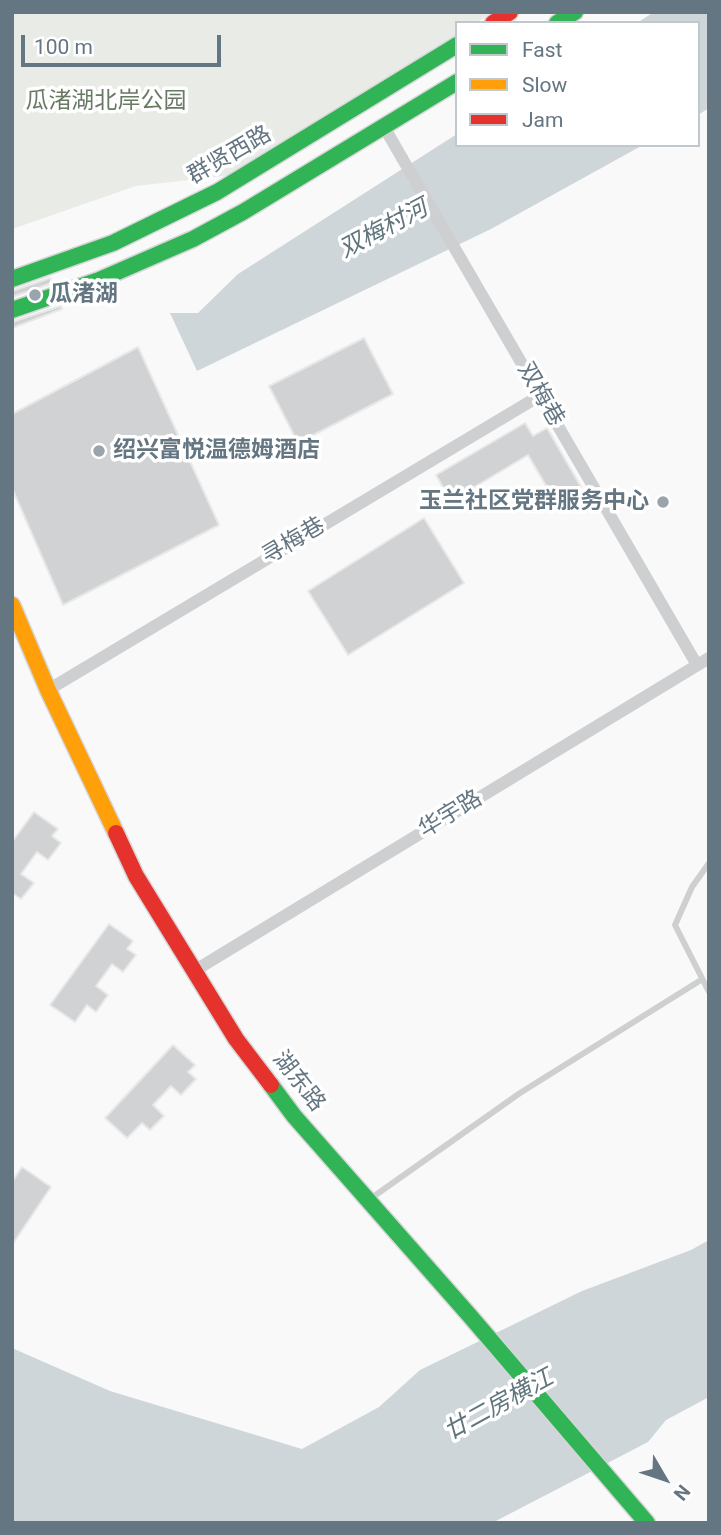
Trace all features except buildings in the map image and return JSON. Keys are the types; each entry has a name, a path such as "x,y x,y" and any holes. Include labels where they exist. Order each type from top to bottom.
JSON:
{"street":[{"name":"群贤西路","path":"12,279 113,243 217,192 455,46"},
{"path":"12,310 99,280 192,239 243,212 455,83"},
{"name":"双梅巷","path":"383,125 697,665"},
{"name":"寻梅巷","path":"48,690 541,395"},
{"name":"湖东路","path":"12,605 48,690 136,876 236,1039 277,1094 647,1523"},
{"name":"华宇路","path":"194,971 709,658"}],"lane":[{"path":"709,863 692,887 675,925 709,992"},
{"path":"368,1200 520,1093 701,980"}],"green space":[{"name":"瓜渚湖北岸公园","path":"12,12 492,12 479,21 455,21 455,36 233,175 136,186 12,229"}],"water":[{"path":"654,12 709,12 709,108 700,114 700,21 640,21"},
{"name":"双梅村河","path":"455,135 455,147 639,147 491,229 197,371 170,313 198,313 238,274"},
{"name":"廿二房横江","path":"709,1240 709,1397 666,1420 648,1442 492,1523 12,1523 12,1348 110,1391 302,1449 379,1407 420,1370 582,1291 691,1250"}],"traffic: fast":[{"path":"560,21 575,12"},
{"path":"12,279 113,243 217,192 455,46"},
{"path":"12,310 99,280 193,239 243,212 455,83"},
{"path":"271,1085 294,1116 647,1523"}],"traffic: slow":[{"path":"12,605 48,690 116,833"}],"traffic: jam":[{"path":"496,21 510,12"},
{"path":"116,833 136,876 236,1039 271,1085"}],"place":[{"name":"瓜渚湖","path":"35,295"},
{"name":"绍兴富悦温德姆酒店","path":"99,451"},
{"name":"玉兰社区党群服务中心","path":"663,502"}]}
